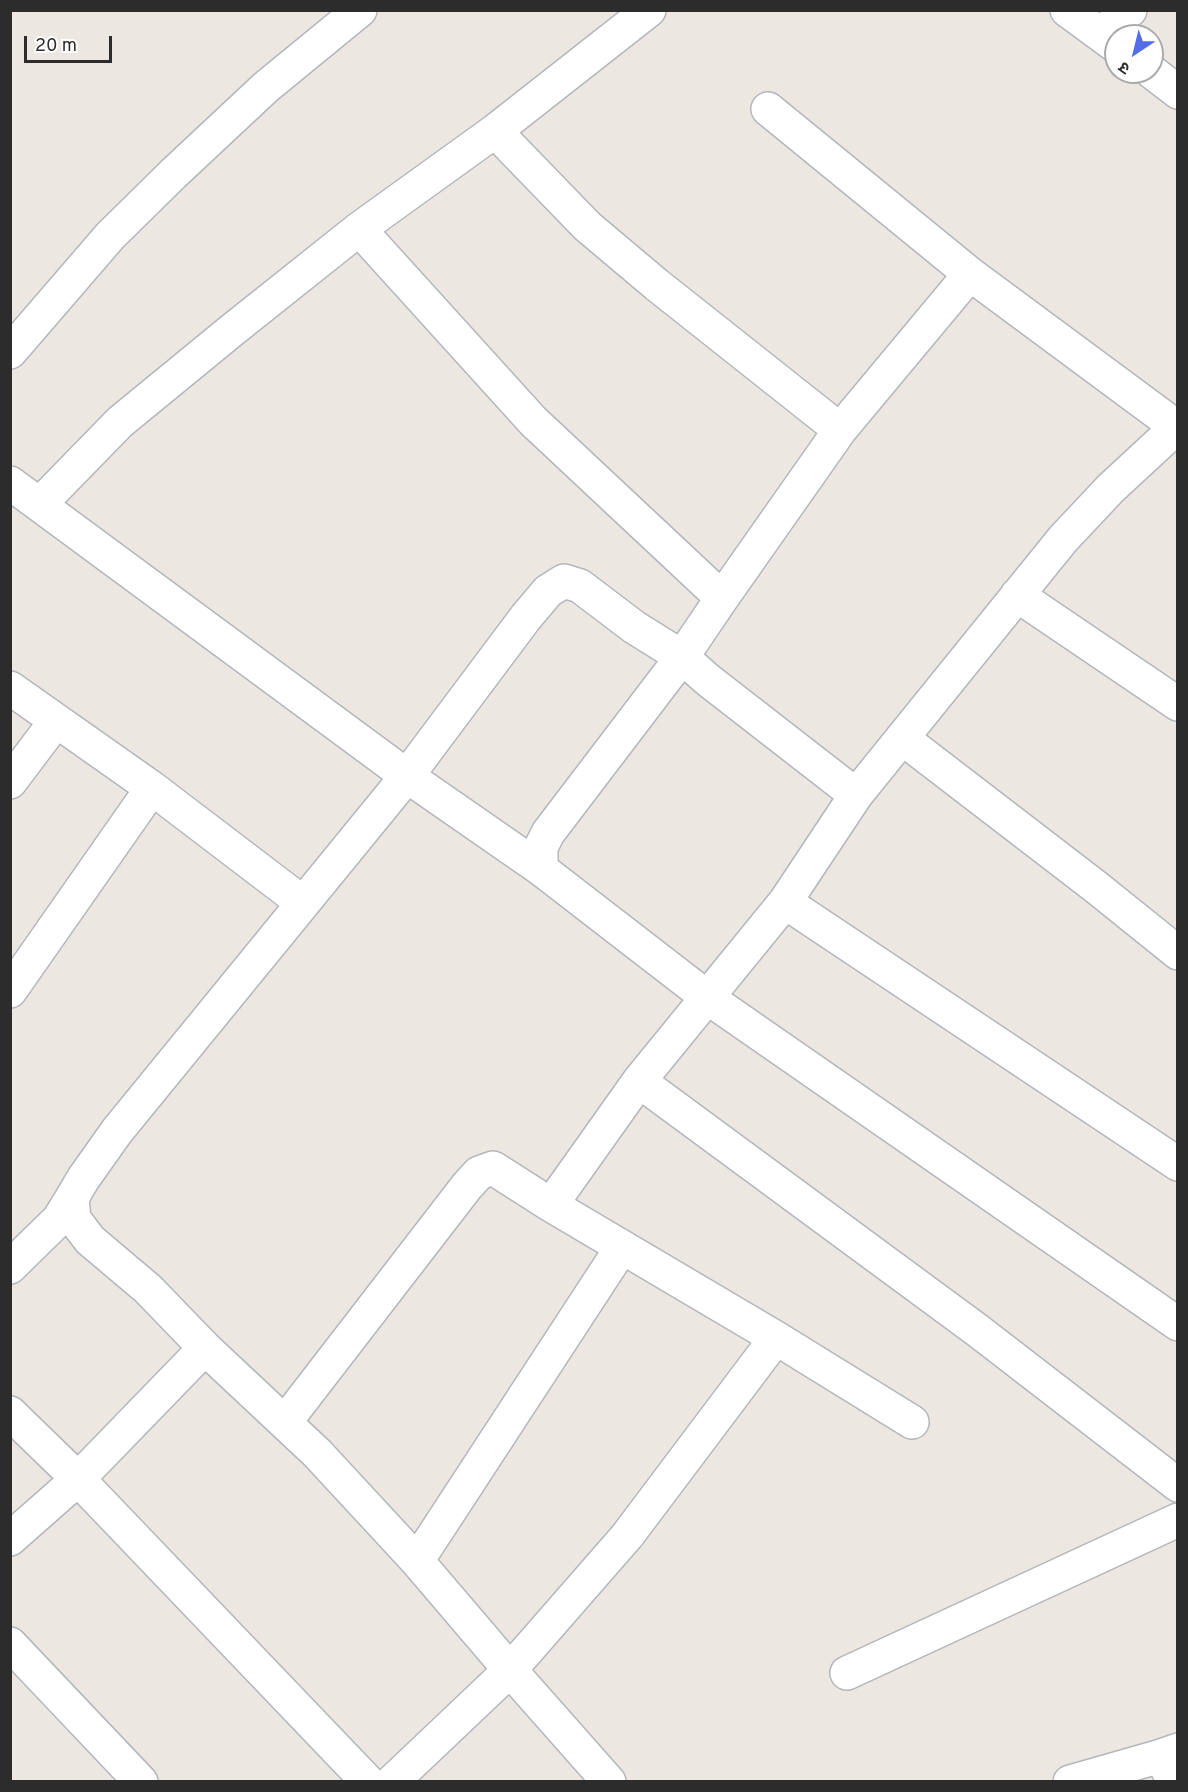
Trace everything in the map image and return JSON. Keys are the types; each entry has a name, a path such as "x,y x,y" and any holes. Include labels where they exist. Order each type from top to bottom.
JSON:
{"street":[{"path":"10,351 110,236 173,174 267,87 360,10"},
{"path":"40,504 120,422 231,331 359,229 495,131 649,10"},
{"path":"1067,10 1104,37"},
{"path":"1120,24 1130,10"},
{"path":"1164,81 1178,92"},
{"path":"551,1205 639,1081 785,902 856,795 1063,539 1111,488 1177,427 970,274 768,109"},
{"path":"495,131 587,226 657,285 840,430"},
{"path":"359,229 533,421 722,598"},
{"path":"541,869 541,847 549,833 682,657 840,430 970,274"},
{"path":"10,483 407,776 541,869 708,998 1178,1324"},
{"path":"10,1267 59,1219 82,1179 117,1131 407,776 526,617 548,591 564,581 580,586 634,627 682,657 708,680 856,795"},
{"path":"1017,595 1178,704"},
{"path":"10,688 152,789 303,903"},
{"path":"10,782 56,721"},
{"path":"902,738 1096,886 1178,953"},
{"path":"10,991 152,789"},
{"path":"785,902 1178,1164"},
{"path":"639,1081 977,1329 1178,1485"},
{"path":"285,1422 479,1173 493,1168 912,1422"},
{"path":"72,1198 74,1218 90,1240 148,1289 205,1348 317,1453 417,1561 609,1782"},
{"path":"417,1561 622,1247"},
{"path":"392,1782 510,1670 627,1536 776,1338"},
{"path":"10,1539 78,1479 205,1348"},
{"path":"10,1413 78,1479 368,1782"},
{"path":"847,1673 1178,1520"},
{"path":"10,1644 141,1782"},
{"path":"1070,1782 1171,1762"}]}
